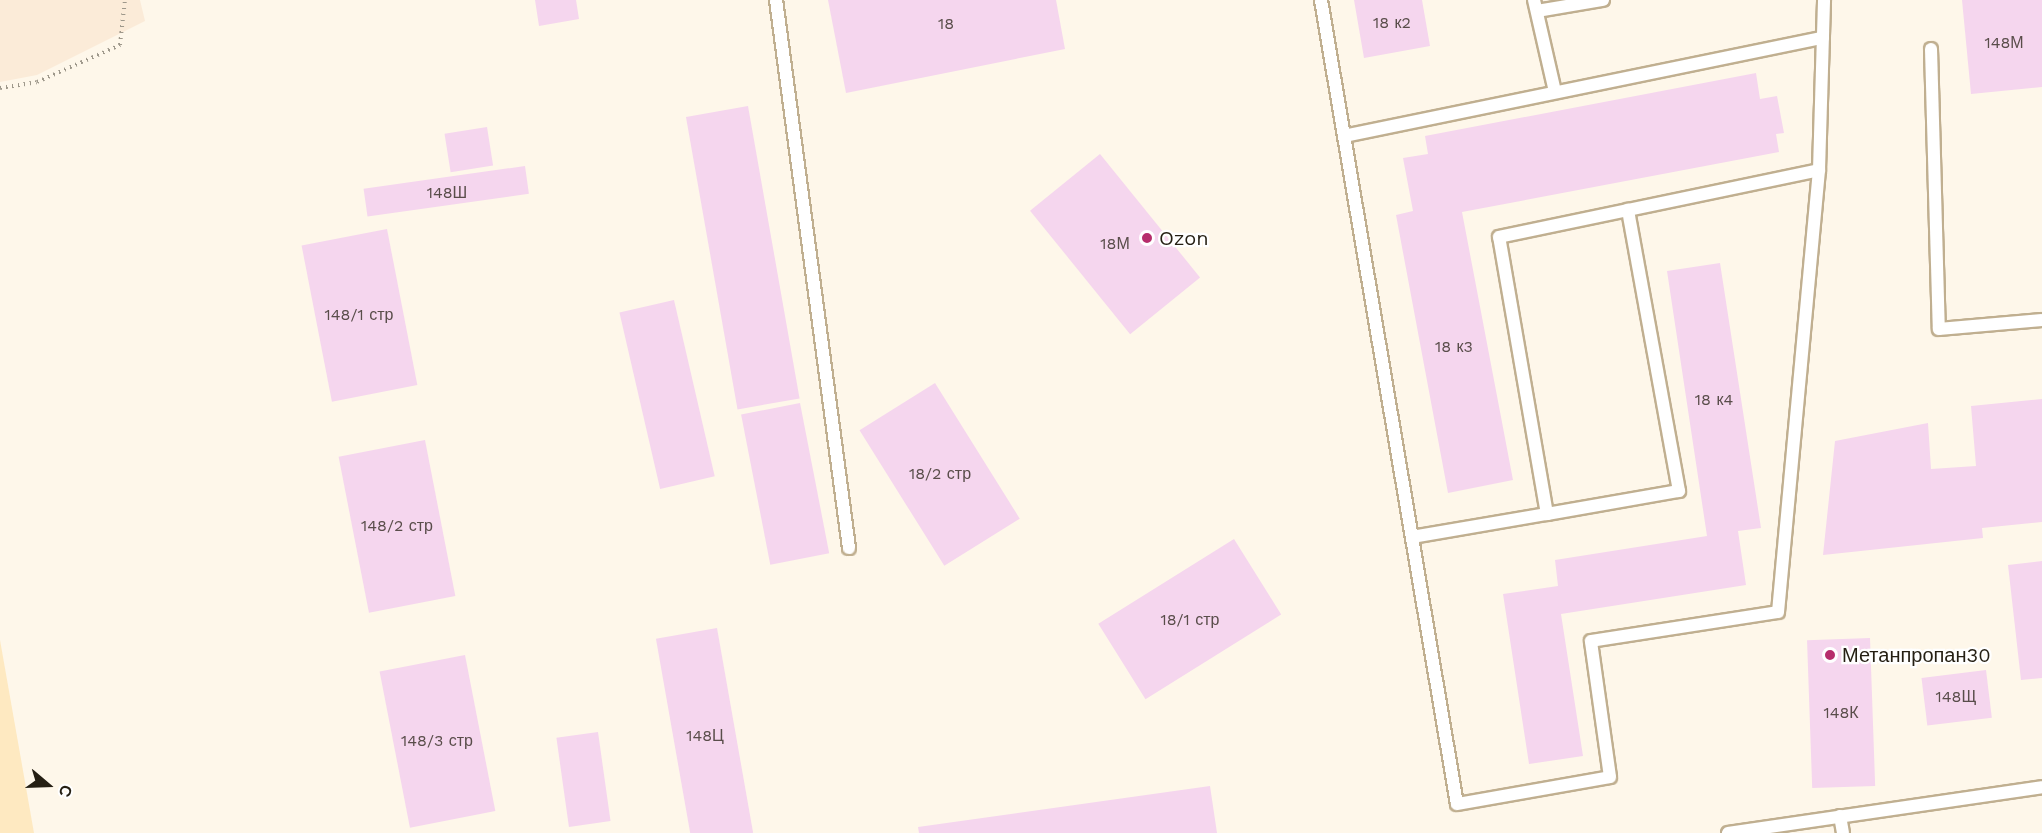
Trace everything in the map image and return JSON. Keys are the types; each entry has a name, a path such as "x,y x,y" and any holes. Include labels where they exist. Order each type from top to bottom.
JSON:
{"lane":[{"path":"776,0 849,548"},
{"path":"1321,0 1457,804 1610,777 1591,641 1778,612 1819,170 1824,0"},
{"path":"1555,92 1536,5 1603,0"},
{"path":"1344,136 1823,38"},
{"path":"1931,49 1939,329 2042,320"},
{"path":"1547,514 1499,237 1819,170"},
{"path":"1412,537 1679,491 1628,210"},
{"path":"1728,833 2042,787"},
{"path":"1840,816 1843,833"}],"path":[{"path":"0,88 37,82 120,45 124,0"}],"shaded area":[{"path":"0,0 140,0 145,21 37,75 0,82"},
{"path":"0,640 34,833 0,833"}],"building":[{"path":"535,0 576,0 579,19 539,26"},
{"path":"828,0 1056,0 1065,49 846,93"},
{"path":"1354,0 1422,0 1430,46 1364,58"},
{"path":"1962,0 2042,0 2042,87 1971,94"},
{"path":"1756,73 1760,99 1777,96 1784,133 1776,134 1779,152 1462,212 1513,480 1448,493 1396,215 1413,211 1403,158 1428,154 1425,136"},
{"path":"748,106 800,398 738,409 686,117"},
{"path":"487,127 493,166 451,172 445,134"},
{"path":"1100,154 1200,278 1130,334 1030,211"},
{"path":"525,166 529,194 367,216 364,189"},
{"path":"387,229 417,385 332,402 302,246"},
{"path":"1720,263 1761,528 1738,531 1746,585 1561,614 1583,756 1529,764 1503,594 1558,586 1555,560 1707,536 1667,271"},
{"path":"674,300 715,476 660,489 619,313"},
{"path":"935,383 1020,519 944,566 860,430"},
{"path":"2042,399 2042,522 1982,528 1983,538 1823,555 1835,441 1928,423 1931,469 1976,466 1971,406"},
{"path":"800,403 829,553 770,565 741,414"},
{"path":"425,440 455,596 369,613 339,457"},
{"path":"1234,539 1281,614 1145,699 1098,624"},
{"path":"2042,561 2042,678 2021,680 2008,565"},
{"path":"717,628 753,833 690,833 656,639"},
{"path":"1870,638 1875,786 1812,788 1807,640"},
{"path":"465,655 495,811 410,828 380,672"},
{"path":"1986,670 1992,718 1927,726 1921,678"},
{"path":"598,732 611,821 569,827 556,738"},
{"path":"1210,786 1217,833 919,833 918,827"}],"place":[{"name":"Ozon","path":"1147,238"},
{"name":"Метанпропан30","path":"1830,655"}]}
